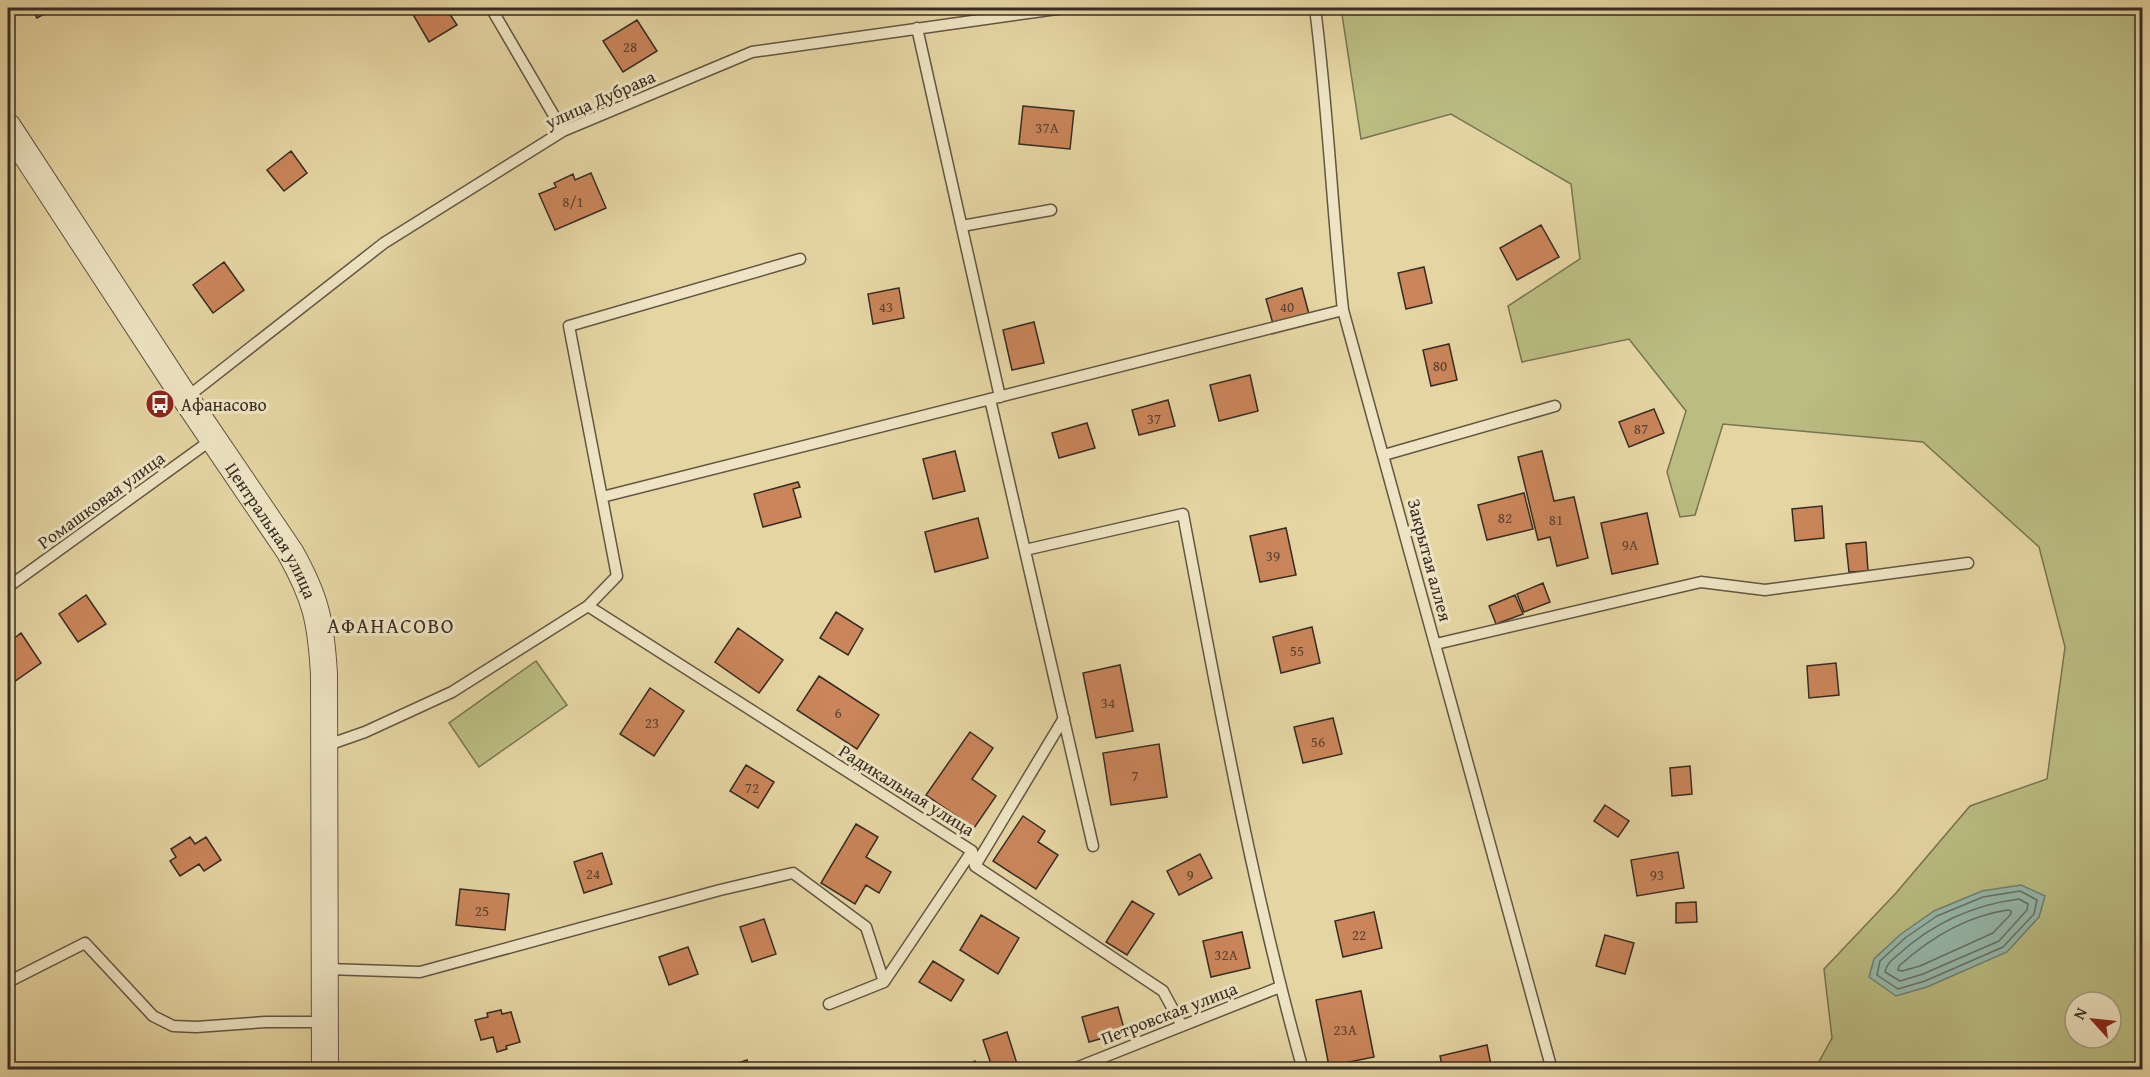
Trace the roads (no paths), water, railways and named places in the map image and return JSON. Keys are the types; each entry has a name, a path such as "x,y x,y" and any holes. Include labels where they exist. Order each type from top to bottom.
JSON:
{"street":[{"name":"Центральная улица","path":"8,127 290,552 305,578 316,606 322,633 325,1070"}],"lane":[{"path":"491,8 562,131"},
{"name":"улица Дубрава","path":"186,398 384,243 562,131 752,52 1064,8"},
{"path":"1077,8 1122,8"},
{"name":"Закрытая аллея","path":"1315,8 1321,51 1336,243 1344,310 1552,1070"},
{"path":"918,28 962,226 1025,550 1093,846"},
{"path":"962,226 1051,210"},
{"path":"324,746 365,732 452,692 588,606 617,576 569,326 800,259"},
{"path":"602,497 1344,310"},
{"path":"1384,454 1555,406"},
{"name":"Ромашковая улица","path":"8,587 214,438"},
{"path":"1025,550 1183,514 1215,687 1280,987 1303,1070"},
{"path":"1436,644 1701,582 1765,590 1968,563"},
{"name":"Радикальная улица","path":"588,606 972,851 975,866 1163,991 1182,1026"},
{"path":"975,866 1064,718"},
{"path":"829,1004 884,982 972,851"},
{"path":"326,969 420,972 793,873 866,927 884,982"},
{"path":"8,982 85,943 153,1016 173,1026 326,1022"},
{"name":"Петровская улица","path":"1071,1070 1280,987"}],"water":[{"path":"2021,885 2045,896 2039,917 2007,952 1927,987 1896,996 1869,977 1874,959 1901,934 1934,911 1982,891"}],"place":[{"name":"Афанасово","path":"160,404"}],"district":[{"name":"АФАНАСОВО","path":"391,625"}]}
